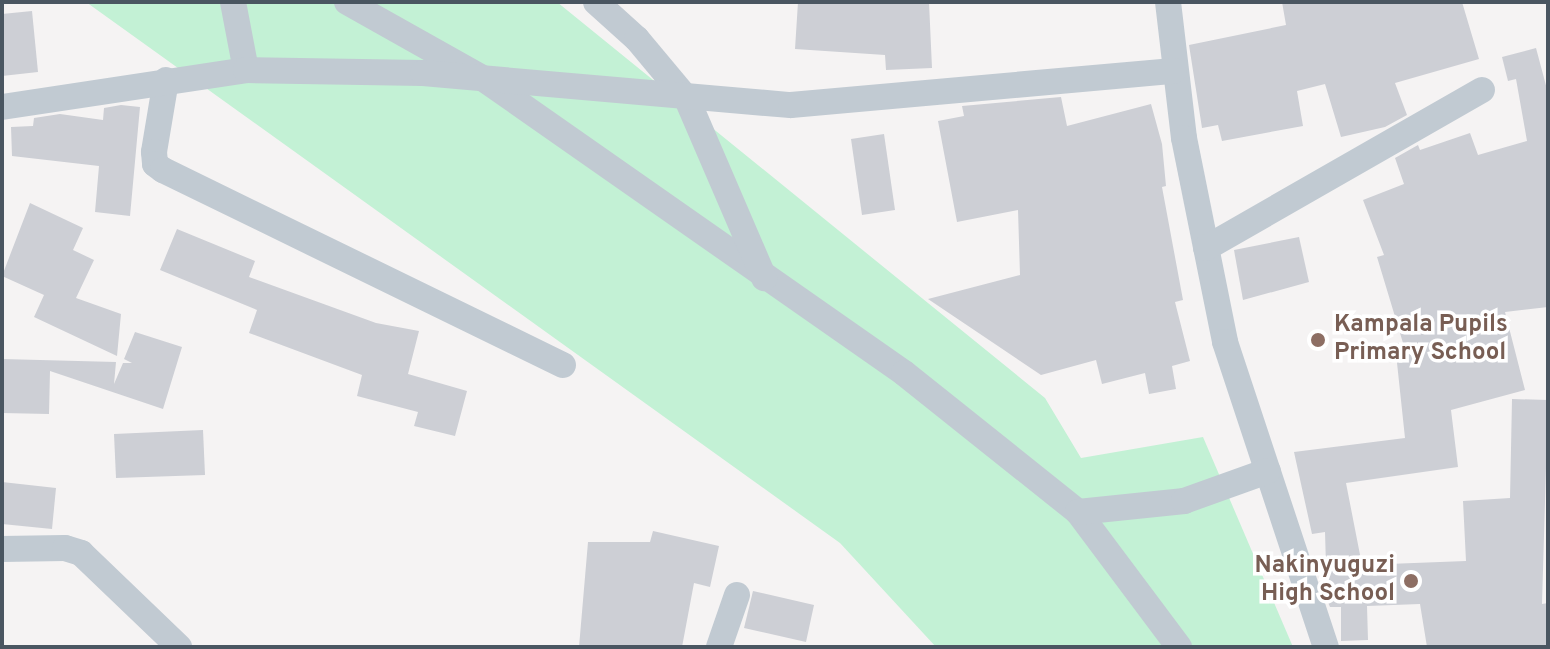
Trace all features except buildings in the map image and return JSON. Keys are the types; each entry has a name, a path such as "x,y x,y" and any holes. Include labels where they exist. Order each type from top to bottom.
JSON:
{"street":[{"path":"233,2 246,70"},
{"path":"347,2 484,79 765,280 904,373 1078,512 1179,647"},
{"path":"596,2 637,39 687,99 765,280"},
{"path":"1168,2 1173,71 1225,342 1326,647"},
{"path":"2,107 246,70 484,79 687,99 791,105 874,101 1173,71"},
{"path":"166,80 154,152 155,164 163,170 563,365"},
{"path":"1206,248 1482,90"},
{"path":"1078,512 1184,501 1268,471"},
{"path":"2,549 65,548 81,553 179,647"},
{"path":"719,647 737,595"}],"green space":[{"path":"86,2 557,2 1045,398 1081,458 1203,437 1293,647 936,647 840,543"}],"place":[{"name":"Kampala Pupils Primary School","path":"1318,340"},
{"name":"Nakinyuguzi High School","path":"1411,581"}]}
